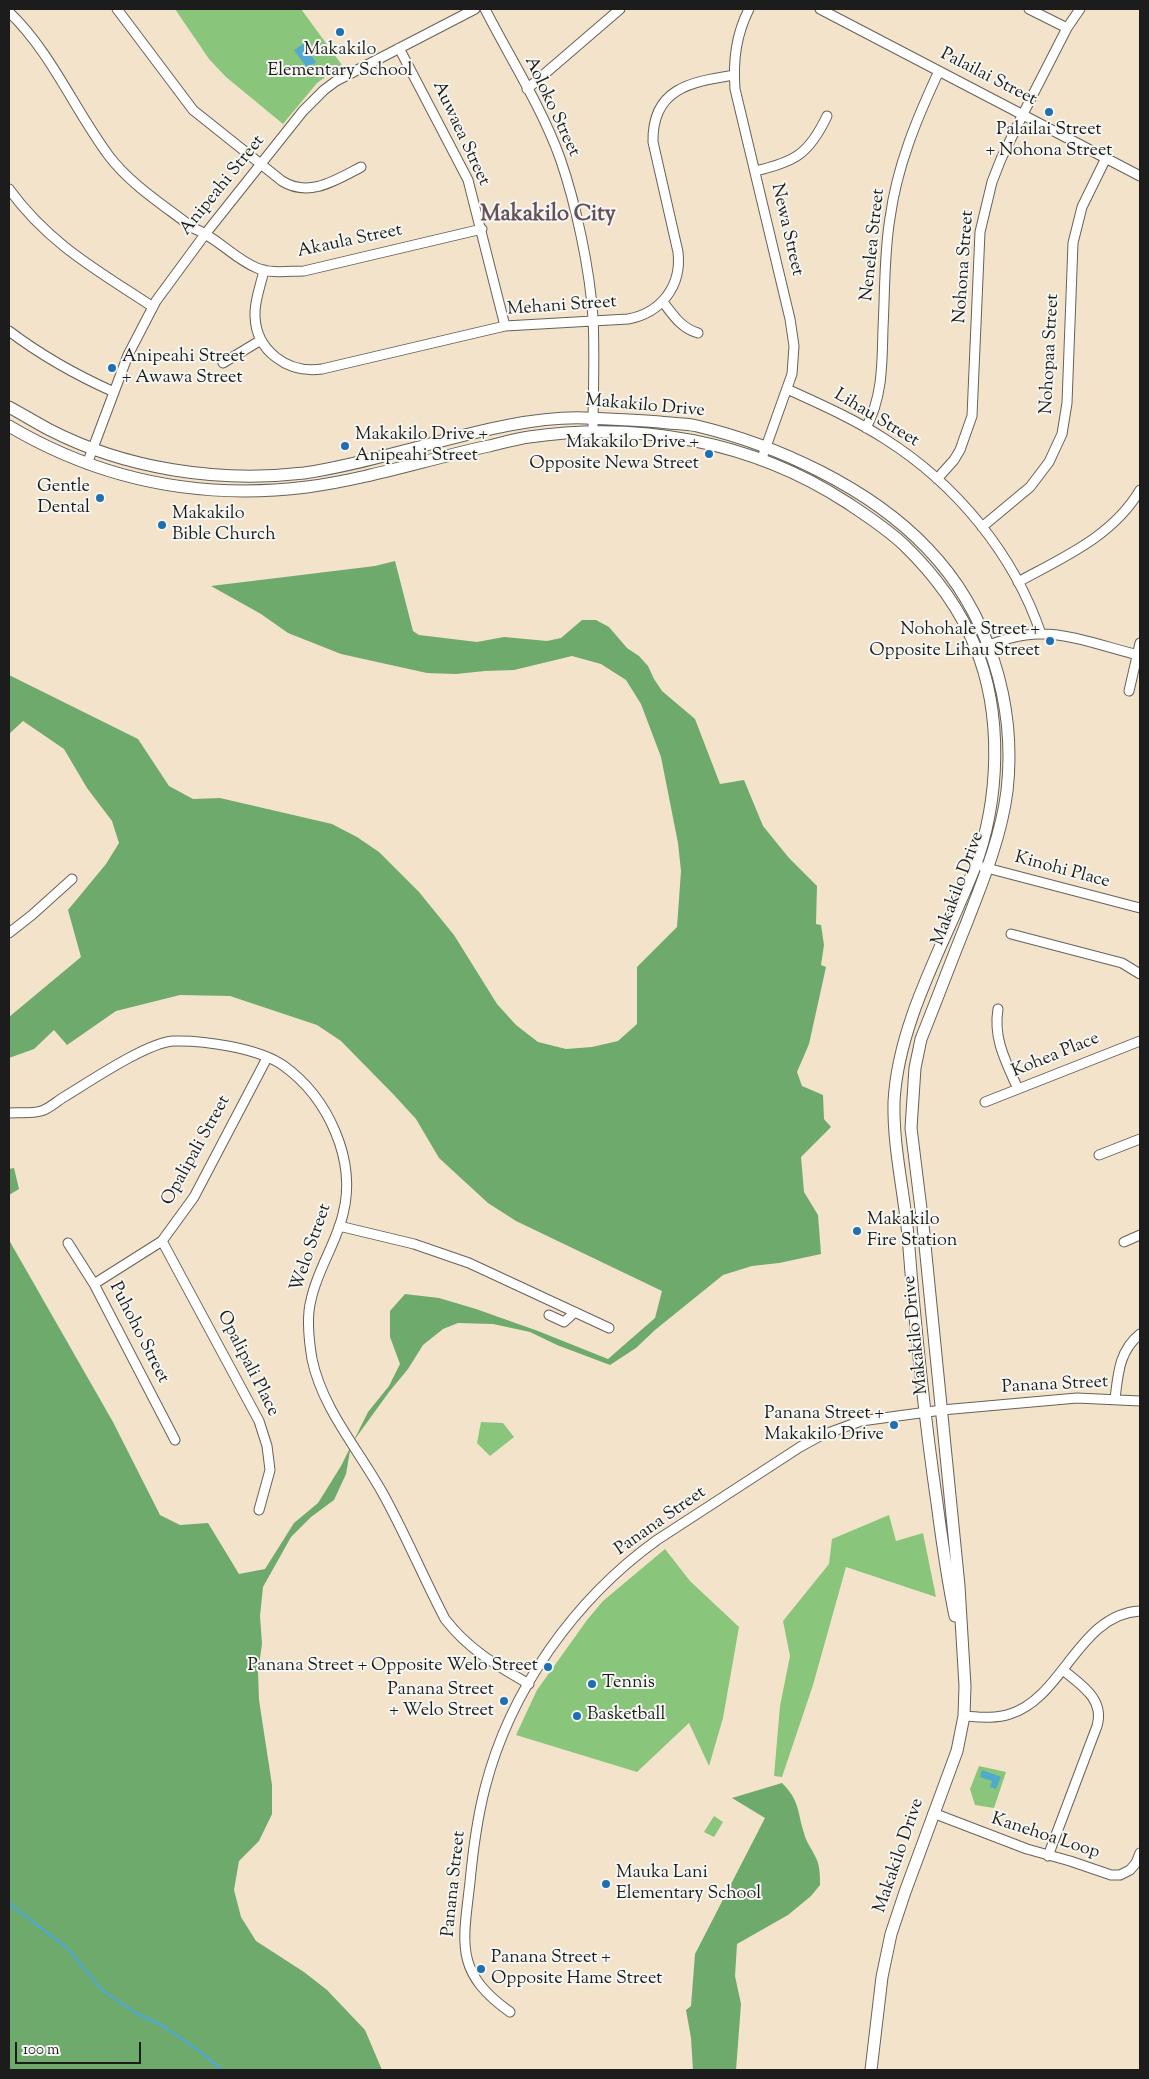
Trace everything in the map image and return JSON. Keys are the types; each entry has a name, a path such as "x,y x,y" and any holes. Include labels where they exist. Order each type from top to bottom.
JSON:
{"main road":[{"name":"Makakilo Drive","path":"9,406 50,430 92,448 148,465 200,474 253,476 305,473 356,463 486,430 528,423 582,418 692,425 764,453 885,527 918,558 944,590 962,619 977,649 987,686 993,722 994,755 988,823 976,865 905,1034 898,1065 894,1097 894,1128 896,1160 907,1226 924,1412 949,1587 964,1656"},
{"name":"Makakilo Drive","path":"9,426 43,445 87,464 145,482 199,490 306,487 360,477 528,437 593,432 636,433 685,439 764,453 786,454 841,483 875,504 928,548 955,583 975,614 1002,685 1009,756 1006,792 988,868 921,1039 915,1068 911,1128 942,1410 964,1656 964,1716 957,1751 933,1813 891,1934 882,1977 871,2070"},
{"path":"907,1226 923,1225"}],"street":[{"path":"117,9 193,110 286,183 305,189 315,188 361,167"},
{"name":"Anipeahi Street","path":"87,464 128,355 153,307 173,276 206,233 304,111 324,90 348,74 475,9"},
{"name":"Aoloko Street","path":"485,9 544,122 562,168 582,248 593,319 593,432"},
{"path":"527,89 620,9"},
{"name":"Newa Street","path":"749,9 736,45 735,89 793,332 794,360 787,389 764,453"},
{"name":"Palailai Street","path":"820,9 1140,176"},
{"path":"1029,9 1067,28"},
{"name":"Nohona Street","path":"937,479 954,460 960,450 970,422 973,404 980,232 992,182 1000,159 1022,114 1067,28 1080,9"},
{"name":"Akaula Street","path":"9,12 43,54 100,142 121,170 193,228 206,233 256,268 304,271 482,229"},
{"name":"Auwaea Street","path":"399,48 468,180 482,229 505,326"},
{"name":"Nenelea Street","path":"866,428 876,408 882,378 886,256 890,217 897,179 908,141 939,71"},
{"name":"Mehani Street","path":"264,270 255,314 256,328 268,351 284,363 302,370 315,370 505,326 593,319 634,318 647,313 663,302 671,291 677,279 679,259 654,149 652,136 654,122 663,104 683,86 695,81 734,74"},
{"path":"755,171 784,164 798,156 815,140 827,116"},
{"name":"Nohopaa Street","path":"982,527 1030,487 1049,462 1062,434 1067,403 1073,244 1082,207 1106,158"},
{"path":"9,189 28,214 58,243 153,307"},
{"path":"663,302 680,324 686,329 698,333"},
{"path":"9,331 34,350 73,374 114,392"},
{"path":"223,363 261,340"},
{"name":"Lihau Street","path":"787,389 885,439 923,466 957,498 982,527 1018,582 1034,614 1041,634"},
{"path":"1018,582 1100,536 1125,511 1140,490"},
{"path":"977,649 1010,638 1041,634 1060,636 1138,655"},
{"path":"1129,692 1140,643"},
{"name":"Kinohi Place","path":"976,865 1140,908"},
{"path":"9,933 72,880"},
{"path":"1011,934 1122,963 1140,974"},
{"path":"998,1009 996,1024 998,1040 1018,1089"},
{"name":"Kohea Place","path":"984,1102 1140,1040"},
{"name":"Welo Street","path":"9,1113 41,1111 150,1047 172,1041 215,1043 267,1058 282,1064 308,1087 327,1114 339,1143 347,1181 344,1214 310,1300 308,1328 312,1359 320,1388 383,1492 440,1608 455,1632 479,1654 529,1684"},
{"name":"Opalipali Street","path":"94,1284 162,1241 194,1197 267,1058"},
{"path":"1099,1155 1140,1139"},
{"path":"339,1226 414,1244 469,1263 609,1328"},
{"path":"1124,1242 1140,1235"},
{"name":"Opalipali Place","path":"162,1241 259,1421 267,1446 270,1470 258,1510"},
{"name":"Puhoho Street","path":"68,1243 94,1284 175,1440"},
{"path":"549,1315 564,1322 575,1312"},
{"path":"1116,1399 1118,1370 1122,1357 1140,1334"},
{"name":"Panana Street","path":"510,2012 491,1999 478,1985 469,1968 464,1939 475,1837 485,1787 501,1739 529,1684 550,1650 580,1609 637,1554 820,1436 861,1421 942,1410 1077,1398 1140,1401"},
{"path":"964,1716 994,1717 1019,1711 1039,1696 1063,1670 1083,1644 1099,1629 1117,1618 1140,1611"},
{"path":"1048,1856 1099,1720 1098,1706 1093,1696 1063,1670"},
{"name":"Kanehoa Loop","path":"933,1813 972,1830 1048,1856 1117,1875 1125,1873 1132,1868 1140,1853"}],"green space":[{"path":"175,9 301,9 342,65 317,83 283,124 226,77 209,59"},
{"path":"395,561 413,631 419,635 477,642 504,637 547,641 561,638 582,620 596,620 609,627 627,648 639,656 648,666 662,691 695,719 720,784 744,780 763,826 789,858 817,886 816,924 821,925 824,945 821,965 826,967 809,1044 797,1072 802,1086 823,1095 824,1119 831,1127 801,1157 804,1192 818,1215 821,1254 779,1263 752,1266 723,1275 655,1330 636,1348 610,1365 557,1345 530,1332 493,1324 458,1323 443,1329 423,1345 408,1369 355,1439 350,1451 346,1474 334,1500 311,1517 291,1537 263,1587 260,1616 262,1644 258,1672 259,1700 272,1785 272,1814 259,1841 239,1861 234,1890 241,1917 256,1941 304,1972 327,1990 365,2030 382,2070 9,2070 9,1240 113,1422 160,1515 180,1525 208,1523 239,1574 265,1569 294,1523 318,1503 341,1466 368,1412 389,1386 400,1364 390,1337 390,1311 405,1294 439,1298 476,1309 608,1359 655,1318 662,1291 516,1221 488,1203 439,1158 416,1119 394,1095 341,1041 317,1025 230,996 180,995 116,1011 67,1045 54,1030 34,1049 9,1058 9,1017 81,957 68,910 106,864 119,843 112,821 87,788 64,749 23,721 9,734 9,675 138,739 169,786 193,799 220,798 332,824 357,837 379,852 419,892 454,935 497,1004 516,1025 538,1042 566,1049 592,1047 618,1041 637,1024 637,967 677,927 681,871 678,843 661,757 641,704 626,680 601,664 572,656 514,670 456,674 427,673 341,654 288,633 261,614 211,586 375,566"},
{"path":"14,1168 19,1189 9,1195 9,1169"},
{"path":"481,1422 503,1423 514,1437 490,1456 477,1443"},
{"path":"889,1515 896,1541 923,1533 936,1597 846,1567 813,1685 782,1777 774,1776 780,1706 790,1656 783,1621 829,1564 832,1539"},
{"path":"665,1549 690,1581 739,1627 723,1718 709,1766 689,1723 637,1772 516,1735 537,1690 587,1620 603,1601"},
{"path":"979,1766 1006,1772 994,1808 975,1805 970,1789"},
{"path":"782,1783 792,1795 797,1806 805,1836 818,1864 820,1885 811,1896 788,1915 737,1944 735,1976 741,2004 736,2070 693,2070 691,2038 686,2010 691,2006 695,1954 765,1818 732,1798"},
{"path":"714,1816 723,1822 714,1837 704,1832"}],"water":[{"path":"303,44 316,62 307,68 294,50"},
{"path":"982,1770 1001,1777 996,1789 990,1787 992,1781 980,1777"}],"waterway":[{"path":"9,1900 11,1905 67,1948 103,1991 138,2014 163,2026 198,2050 222,2070"}],"place":[{"name":"Makakilo Elementary School","path":"340,32"},
{"name":"Palailai Street + Nohona Street","path":"1049,112"},
{"name":"Anipeahi Street + Awawa Street","path":"112,368"},
{"name":"Makakilo Drive + Anipeahi Street","path":"345,446"},
{"name":"Makakilo Drive + Opposite Newa Street","path":"709,454"},
{"name":"Gentle Dental","path":"100,498"},
{"name":"Makakilo Bible Church","path":"162,525"},
{"name":"Nohohale Street + Opposite Lihau Street","path":"1050,641"},
{"name":"Makakilo Fire Station","path":"857,1231"},
{"name":"Panana Street + Makakilo Drive","path":"894,1425"},
{"name":"Panana Street + Opposite Welo Street","path":"548,1667"},
{"name":"Tennis","path":"592,1684"},
{"name":"Panana Street + Welo Street","path":"504,1701"},
{"name":"Basketball","path":"577,1716"},
{"name":"Mauka Lani Elementary School","path":"606,1884"},
{"name":"Panana Street + Opposite Hame Street","path":"481,1969"}],"district":[{"name":"Makakilo City","path":"548,216"}]}
